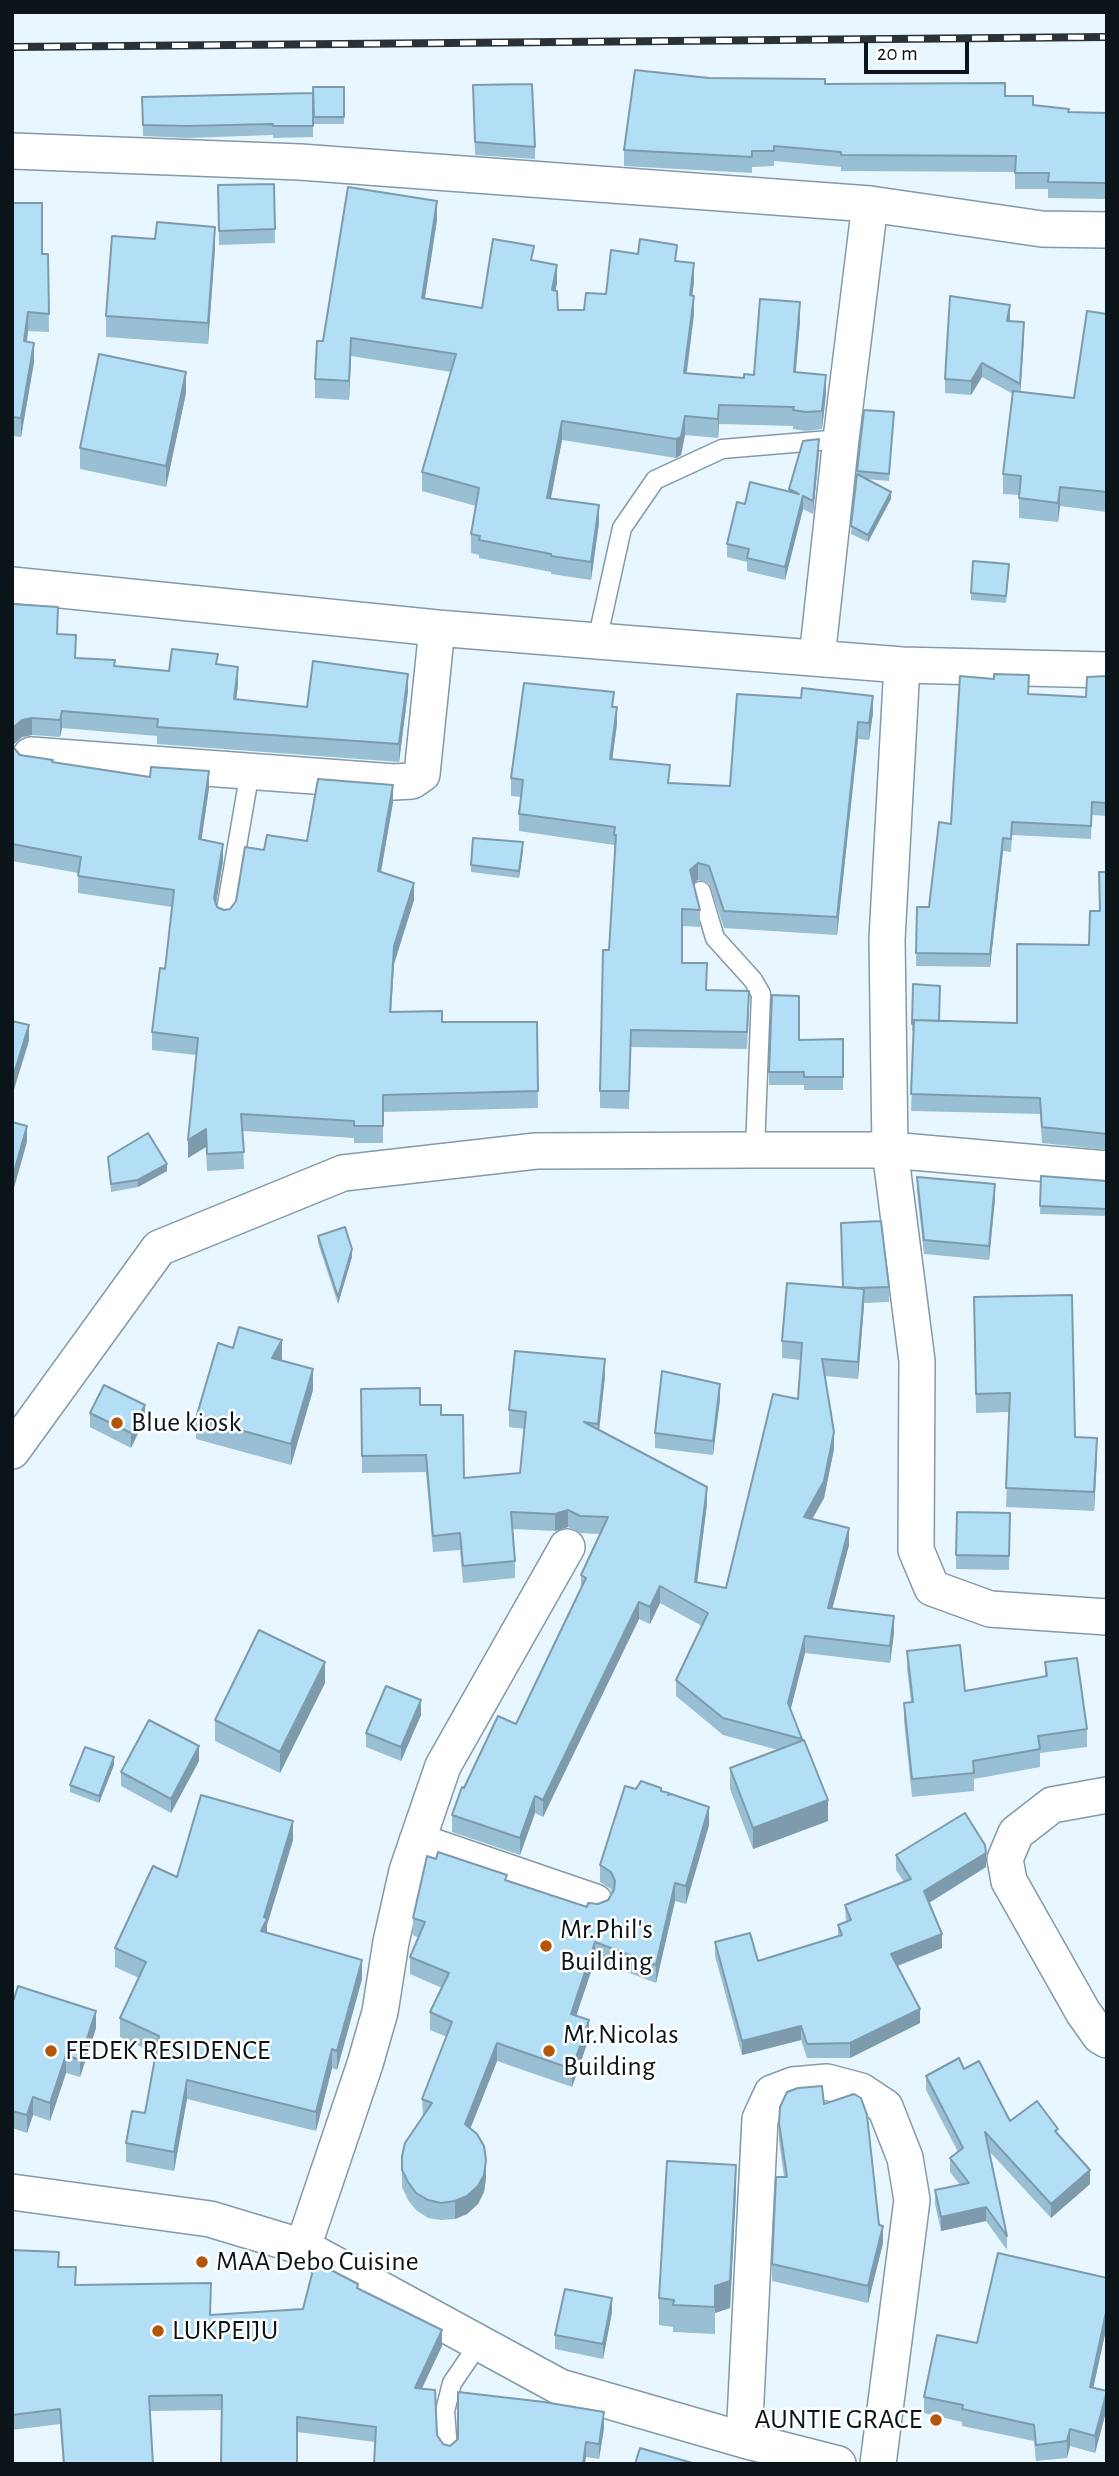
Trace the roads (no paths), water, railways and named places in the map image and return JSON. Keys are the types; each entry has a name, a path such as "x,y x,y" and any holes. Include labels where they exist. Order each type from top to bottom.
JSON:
{"street":[{"path":"12,152 300,162 870,204 1042,229 1107,230"},
{"path":"817,658 870,204"},
{"path":"12,585 437,628 902,665 1107,670"},
{"path":"31,755 394,782 412,781 422,774 437,628"},
{"path":"902,665 887,939 890,1150 917,1361 916,1550 932,1588 990,1609 1107,1617"},
{"path":"12,1451 159,1248 343,1173 536,1151 890,1150 1107,1169"},
{"path":"303,2246 365,2064 380,2012 391,1942 407,1871 443,1766 567,1547"},
{"path":"1107,1795 1052,1805 1016,1833 1005,1858 1009,1881 1083,2012 1100,2036 1107,2040"},
{"path":"417,1841 595,1902"},
{"path":"744,2440 760,2119 772,2093 793,2085 827,2082 861,2091 885,2107 905,2158 912,2200 878,2464"},
{"path":"12,2192 210,2219 303,2246 560,2387 838,2464"}],"lane":[{"path":"597,641 622,528 655,480 722,449 841,439"},
{"path":"225,916 250,771"},
{"path":"701,891 715,938 753,980 761,995 755,1150"},
{"path":"448,2449 445,2411 452,2383 480,2342"}],"railway":[{"path":"12,47 1107,37"}],"place":[{"name":"Blue kiosk","path":"117,1423"},
{"name":"Mr.Phil's Building","path":"546,1946"},
{"name":"FEDEK RESIDENCE","path":"51,2051"},
{"name":"Mr.Nicolas Building","path":"549,2051"},
{"name":"MAA Debo Cuisine","path":"202,2262"},
{"name":"LUKPEIJU","path":"158,2331"},
{"name":"AUNTIE GRACE","path":"936,2420"}]}
